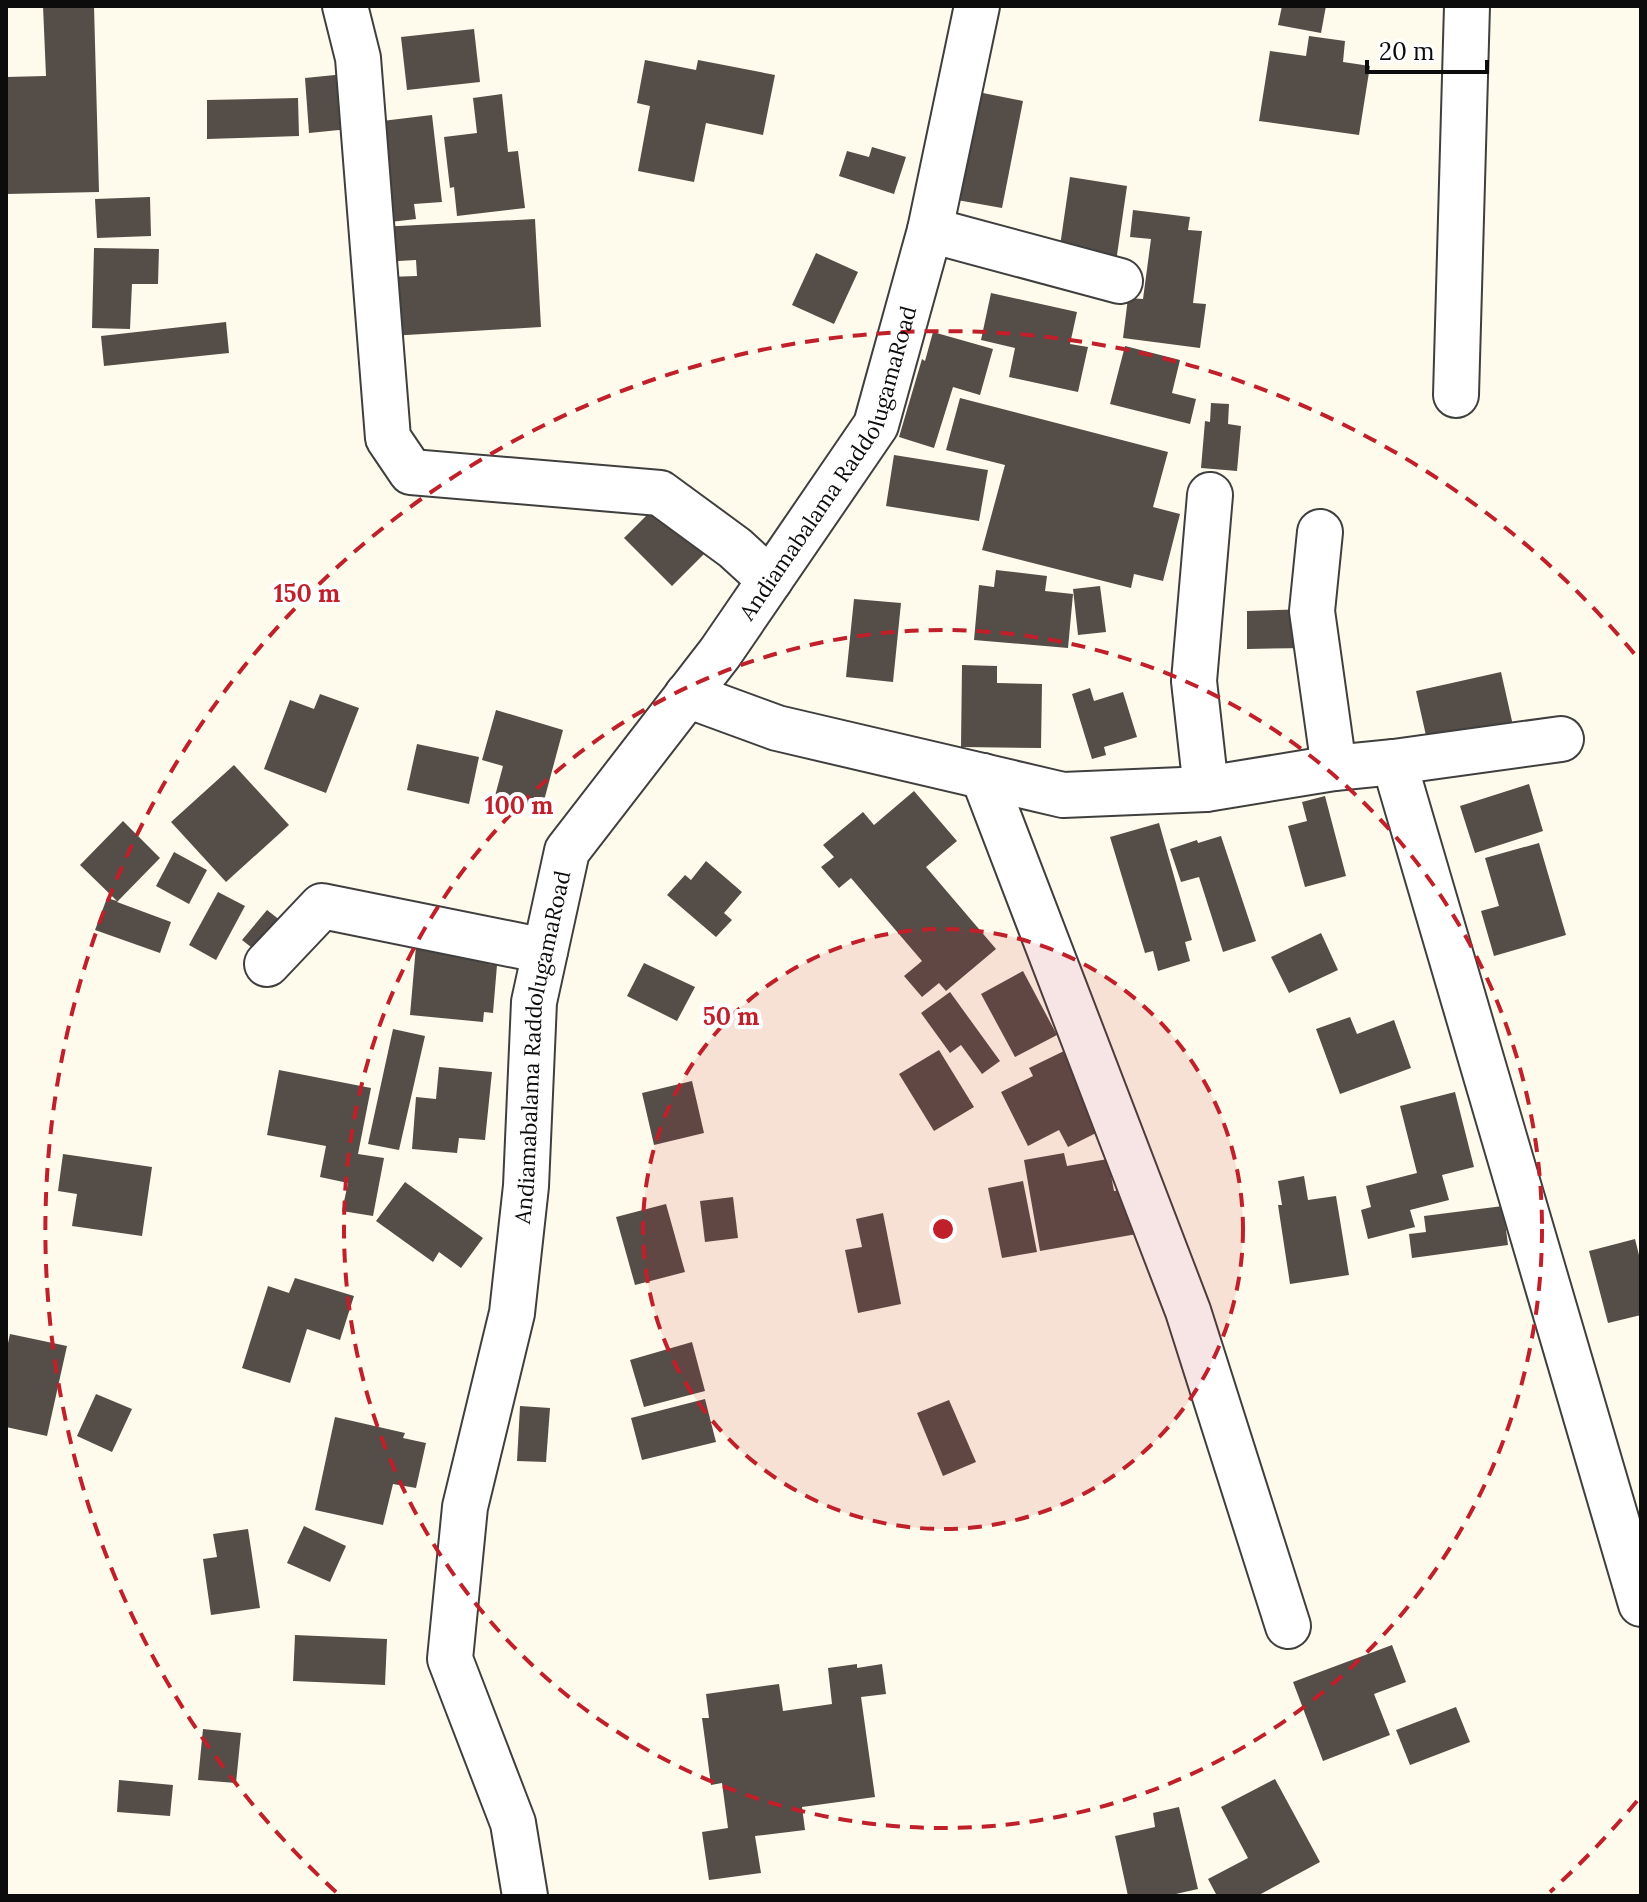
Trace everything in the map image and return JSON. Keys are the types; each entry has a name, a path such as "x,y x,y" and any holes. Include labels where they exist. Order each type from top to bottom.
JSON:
{"street":[{"path":"345,6 358,58 388,438 411,472 660,493 735,548 770,580"},
{"name":"Andiamabalama RaddolugamaRoad","path":"525,1896 513,1823 450,1659 465,1507 512,1313 526,1186 534,1002 567,851 720,653 876,425 930,230 977,6"},
{"path":"1456,395 1467,6"},
{"path":"930,230 1120,281"},
{"path":"1206,789 1194,681 1210,495"},
{"path":"1320,532 1312,611 1334,768"},
{"path":"687,695 777,728 1063,795 1206,789 1334,768 1561,739"},
{"path":"1394,762 1641,1604"},
{"path":"983,776 1188,1311 1288,1626"},
{"path":"267,964 322,906 545,951"}],"building":[{"path":"43,6 94,6 99,192 6,194 6,77 46,76"},
{"path":"1282,6 1326,6 1321,33 1278,25"},
{"path":"474,29 480,82 407,90 401,37"},
{"path":"1309,36 1345,41 1343,62 1370,66 1359,135 1259,121 1270,51 1306,56"},
{"path":"645,60 696,70 698,60 775,75 763,135 706,123 694,182 638,171 650,106 637,103"},
{"path":"345,74 349,129 309,133 305,78"},
{"path":"978,92 1023,101 1002,208 957,200"},
{"path":"502,94 508,152 518,151 525,208 457,216 444,137 477,133 473,98"},
{"path":"298,98 299,136 207,139 207,100"},
{"path":"432,115 442,202 414,204 416,219 382,223 382,121"},
{"path":"872,147 906,157 894,194 839,176 847,151 869,157"},
{"path":"1070,177 1127,186 1116,262 1059,253"},
{"path":"150,197 151,236 97,238 95,199"},
{"path":"1133,210 1190,217 1188,230 1202,231 1193,303 1206,304 1200,348 1123,338 1128,298 1143,299 1151,239 1130,237"},
{"path":"535,219 541,327 390,336 387,277 417,276 416,260 381,262 379,227"},
{"path":"94,248 159,249 158,284 132,284 130,329 92,328"},
{"path":"816,253 858,272 834,324 792,305"},
{"path":"991,293 1077,312 1070,344 1088,347 1078,392 1009,377 1015,348 981,340"},
{"path":"226,322 229,353 104,366 101,336"},
{"path":"933,332 993,349 980,395 953,387 934,448 899,437"},
{"path":"1125,346 1180,360 1172,393 1196,399 1190,424 1110,404"},
{"path":"960,398 1168,452 1153,507 1180,514 1163,581 1134,574 1131,588 982,550 1005,465 946,450"},
{"path":"1211,403 1229,404 1228,424 1241,426 1237,471 1201,468 1205,421 1210,422"},
{"path":"894,455 988,470 979,521 886,506"},
{"path":"662,500 710,548 672,586 624,538"},
{"path":"996,570 1047,576 1045,591 1073,594 1068,648 974,640 979,585 994,587"},
{"path":"1100,586 1106,632 1078,635 1073,589"},
{"path":"854,599 901,603 893,682 846,677"},
{"path":"1308,609 1308,648 1247,649 1247,611"},
{"path":"962,665 997,666 997,683 1042,684 1041,748 961,747"},
{"path":"1501,672 1514,730 1429,749 1416,691"},
{"path":"1090,688 1094,701 1123,692 1137,737 1104,747 1106,755 1092,759 1072,694"},
{"path":"320,694 359,708 326,793 264,769 290,700 314,709"},
{"path":"496,710 563,730 542,808 495,796 503,766 482,760"},
{"path":"417,744 479,757 469,804 407,790"},
{"path":"234,765 289,825 226,882 171,822"},
{"path":"1529,784 1543,831 1475,853 1460,806"},
{"path":"914,791 957,841 926,867 996,949 946,991 939,983 922,997 904,976 922,961 851,878 839,888 821,867 834,857 823,845 863,812 874,825"},
{"path":"1325,796 1346,876 1305,887 1288,826 1307,821 1302,802"},
{"path":"123,821 160,858 117,902 171,922 160,953 95,930 107,898 117,901 80,865"},
{"path":"1159,823 1192,940 1185,942 1190,961 1158,971 1153,951 1145,953 1110,837"},
{"path":"1221,836 1256,941 1223,952 1199,877 1181,882 1170,849"},
{"path":"1539,843 1566,935 1494,956 1481,911 1499,906 1485,858"},
{"path":"174,852 207,870 189,904 156,886"},
{"path":"706,861 742,892 724,913 732,920 716,937 667,895 685,875 691,880"},
{"path":"218,892 245,906 216,960 189,945"},
{"path":"267,910 285,924 260,954 242,940"},
{"path":"1321,933 1338,970 1289,993 1271,957"},
{"path":"416,946 489,953 488,964 497,965 493,1013 484,1012 483,1022 410,1015"},
{"path":"644,963 695,987 677,1021 627,996"},
{"path":"1023,971 1057,1035 1015,1057 981,994"},
{"path":"950,992 1000,1061 982,1074 961,1045 950,1053 921,1013"},
{"path":"1350,1017 1357,1034 1394,1020 1411,1068 1340,1094 1316,1029"},
{"path":"393,1029 425,1036 399,1150 368,1144"},
{"path":"939,1050 974,1107 934,1131 899,1074"},
{"path":"1064,1051 1102,1130 1068,1147 1059,1130 1028,1146 1001,1092 1033,1076 1029,1068"},
{"path":"439,1067 492,1072 485,1140 459,1138 457,1153 412,1149 416,1097 436,1099"},
{"path":"279,1070 371,1088 358,1154 384,1158 373,1216 342,1211 348,1183 320,1177 326,1146 267,1135"},
{"path":"692,1081 704,1133 654,1145 642,1093"},
{"path":"1455,1092 1474,1167 1442,1175 1449,1200 1410,1210 1415,1227 1368,1239 1361,1210 1371,1207 1366,1186 1417,1173 1400,1106"},
{"path":"1064,1153 1067,1166 1108,1159 1114,1191 1129,1189 1137,1234 1040,1251 1024,1160"},
{"path":"63,1154 152,1167 142,1236 72,1226 77,1194 58,1191"},
{"path":"1304,1176 1308,1200 1336,1196 1349,1275 1290,1284 1278,1205 1282,1205 1278,1181"},
{"path":"1023,1181 1037,1252 1002,1258 988,1188"},
{"path":"405,1182 483,1238 461,1268 439,1252 433,1262 376,1221"},
{"path":"733,1197 738,1238 705,1242 700,1201"},
{"path":"666,1204 685,1272 635,1285 616,1217"},
{"path":"1503,1206 1508,1245 1412,1258 1409,1234 1426,1232 1424,1216"},
{"path":"883,1213 901,1304 858,1313 845,1250 862,1247 856,1219"},
{"path":"1635,1239 1641,1263 1641,1315 1608,1323 1589,1251"},
{"path":"295,1278 354,1296 340,1340 307,1329 290,1383 242,1368 268,1286 289,1293"},
{"path":"10,1334 67,1346 47,1436 6,1427 6,1352"},
{"path":"692,1342 705,1391 644,1407 630,1360"},
{"path":"96,1394 132,1409 112,1452 77,1436"},
{"path":"705,1399 716,1442 642,1460 631,1418"},
{"path":"949,1400 976,1462 943,1476 917,1413"},
{"path":"520,1406 550,1408 546,1462 517,1461"},
{"path":"335,1417 405,1433 403,1438 426,1443 416,1488 393,1484 383,1525 315,1510"},
{"path":"304,1526 346,1546 330,1582 287,1563"},
{"path":"248,1529 260,1608 211,1615 203,1559 217,1557 213,1534"},
{"path":"295,1635 387,1639 385,1685 293,1681"},
{"path":"1392,1645 1406,1682 1374,1694 1390,1735 1323,1761 1293,1682"},
{"path":"857,1664 857,1668 882,1664 886,1694 861,1697 875,1797 802,1807 805,1830 755,1836 761,1873 709,1880 702,1832 728,1828 722,1783 711,1785 702,1718 709,1718 706,1694 779,1684 783,1711 832,1704 828,1668"},
{"path":"1456,1707 1470,1742 1410,1765 1396,1730"},
{"path":"203,1729 241,1733 236,1783 198,1780"},
{"path":"1275,1779 1320,1862 1257,1896 1217,1896 1208,1879 1248,1858 1221,1807"},
{"path":"119,1780 173,1785 170,1816 117,1812"},
{"path":"1179,1807 1198,1889 1167,1896 1128,1896 1115,1836 1155,1827 1153,1813"}]}
